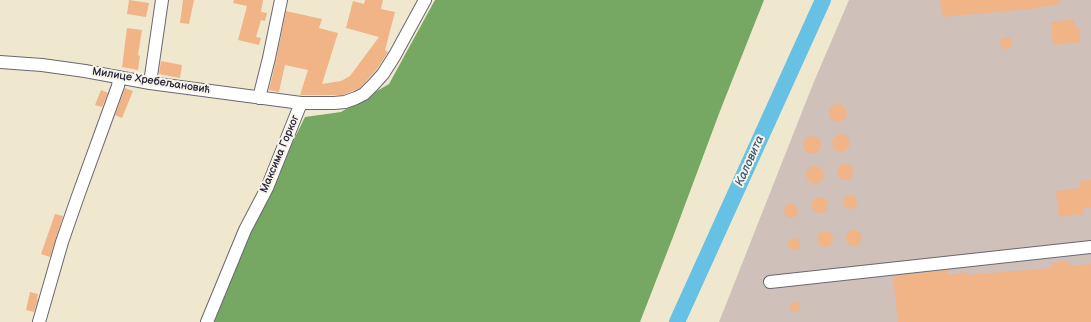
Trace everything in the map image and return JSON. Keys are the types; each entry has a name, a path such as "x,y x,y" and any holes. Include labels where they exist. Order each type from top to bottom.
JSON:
{"street":[{"path":"150,83 162,0"},
{"path":"259,98 281,0"},
{"name":"Максима Горког","path":"207,322 245,230 267,188 301,104 345,102 364,94 383,74 395,56 425,0"},
{"name":"Милице Хребељановић","path":"0,62 42,65 85,71 150,83 301,104"},
{"path":"39,322 62,242 118,86 119,77"},
{"path":"770,282 1091,247"}],"shaded area":[{"path":"849,0 1091,0 1091,322 719,322 813,84"}],"green space":[{"path":"435,0 764,0 640,322 211,322 243,242 305,117 341,112 389,84"}],"building":[{"path":"129,0 149,3 146,17 127,14"},
{"path":"183,0 194,0 189,24 180,23"},
{"path":"234,0 263,0 261,12 267,13 265,21 261,20 256,37 261,38 259,45 238,40 247,6 233,3"},
{"path":"365,0 383,0 381,9 395,12 385,50 388,52 377,69 360,88 343,95 300,95 308,70 285,65 279,92 269,90 286,11 322,19 319,28 338,33 322,84 341,81 350,76 379,37 346,28 353,1 364,4"},
{"path":"940,0 1059,0 1059,4 1040,8 943,17"},
{"path":"1074,19 1075,27 1079,28 1081,42 1053,45 1051,22"},
{"path":"127,28 142,30 138,55 140,56 138,70 122,67"},
{"path":"1006,37 1010,39 1012,43 1010,47 1006,49 1002,47 1000,43 1002,39"},
{"path":"161,61 182,65 180,78 159,74"},
{"path":"125,88 133,91 122,118 115,115"},
{"path":"101,90 108,93 102,107 95,105"},
{"path":"838,104 844,107 847,113 844,119 838,122 832,119 829,113 832,107"},
{"path":"841,134 847,137 850,143 847,149 841,152 835,149 832,143 835,137"},
{"path":"812,136 818,139 821,145 818,151 812,154 806,151 803,145 806,139"},
{"path":"842,164 848,164 853,169 851,178 848,180 842,180 837,175 837,169"},
{"path":"815,166 821,169 824,175 821,181 815,184 809,181 806,175 809,169"},
{"path":"1091,180 1091,207 1083,208 1084,214 1059,217 1056,191 1080,188 1079,181"},
{"path":"847,195 853,195 857,199 857,205 853,209 847,209 843,205 843,199"},
{"path":"820,197 826,199 828,205 826,211 820,213 814,211 812,205 814,199"},
{"path":"791,204 796,206 798,211 796,216 791,218 786,216 784,211 786,206"},
{"path":"55,214 63,216 50,257 41,254"},
{"path":"851,230 857,230 862,235 860,244 857,246 851,246 846,241 846,235"},
{"path":"825,231 832,236 833,239 828,246 825,247 818,242 817,239 822,232"},
{"path":"792,238 796,238 800,244 796,250 792,250 788,246 788,242"},
{"path":"1069,261 1070,266 1091,264 1091,322 898,322 893,276 947,270 947,275 967,272 968,275 1051,268 1051,263"},
{"path":"30,292 38,294 34,312 26,310"},
{"path":"793,302 797,302 799,303 799,311 793,312 790,309 790,305"}],"waterway":[{"name":"Каловита","path":"677,322 823,0"}]}
